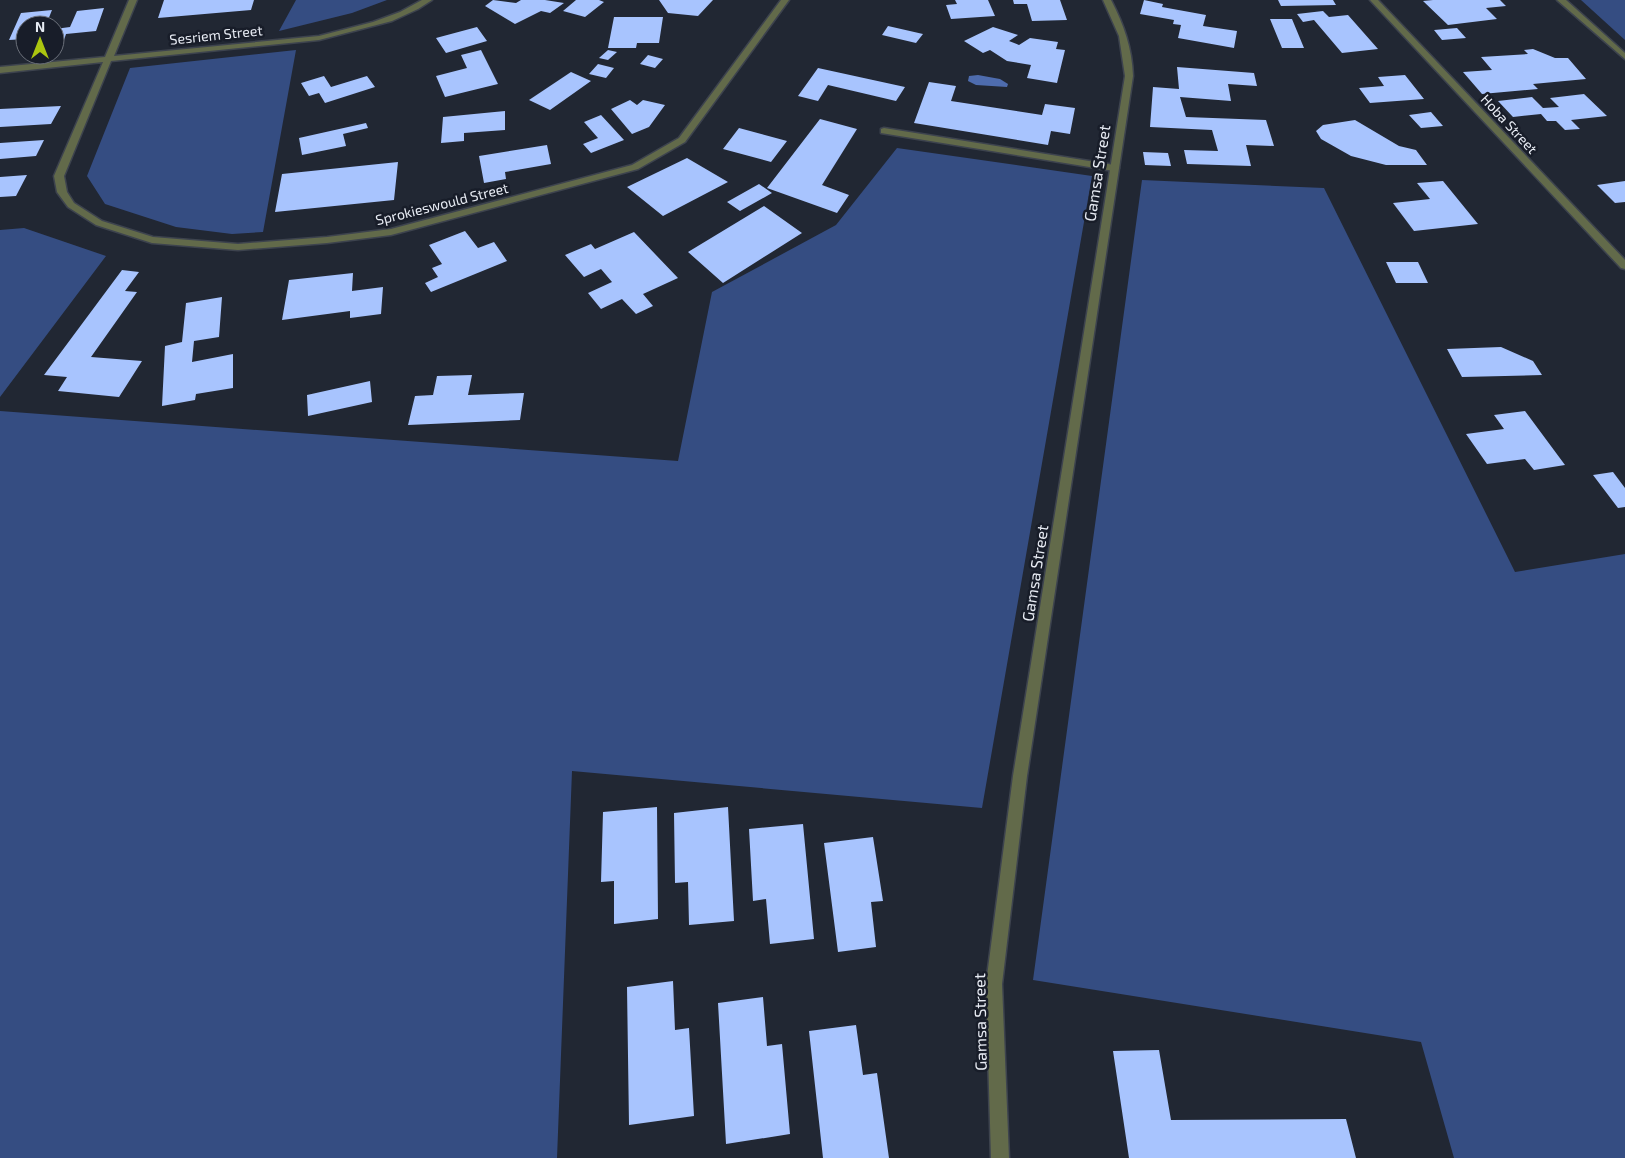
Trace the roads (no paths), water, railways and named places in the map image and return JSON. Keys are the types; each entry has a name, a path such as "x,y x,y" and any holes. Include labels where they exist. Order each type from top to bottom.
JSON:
{"street":[{"name":"Sprokieswould Street","path":"134,0 59,176 62,192 71,205 99,222 152,240 238,248 391,232 635,167 682,140 785,0"},
{"name":"Sesriem Street","path":"0,70 319,38 370,26 412,10 428,0"},
{"name":"Gamsa Street","path":"1000,1158 994,984 1020,776 1128,76 1128,51 1120,24 1107,0"},
{"name":"Hoba Street","path":"1374,0 1625,266"},
{"path":"1561,0 1625,57"},
{"path":"884,130 1114,168"}]}
